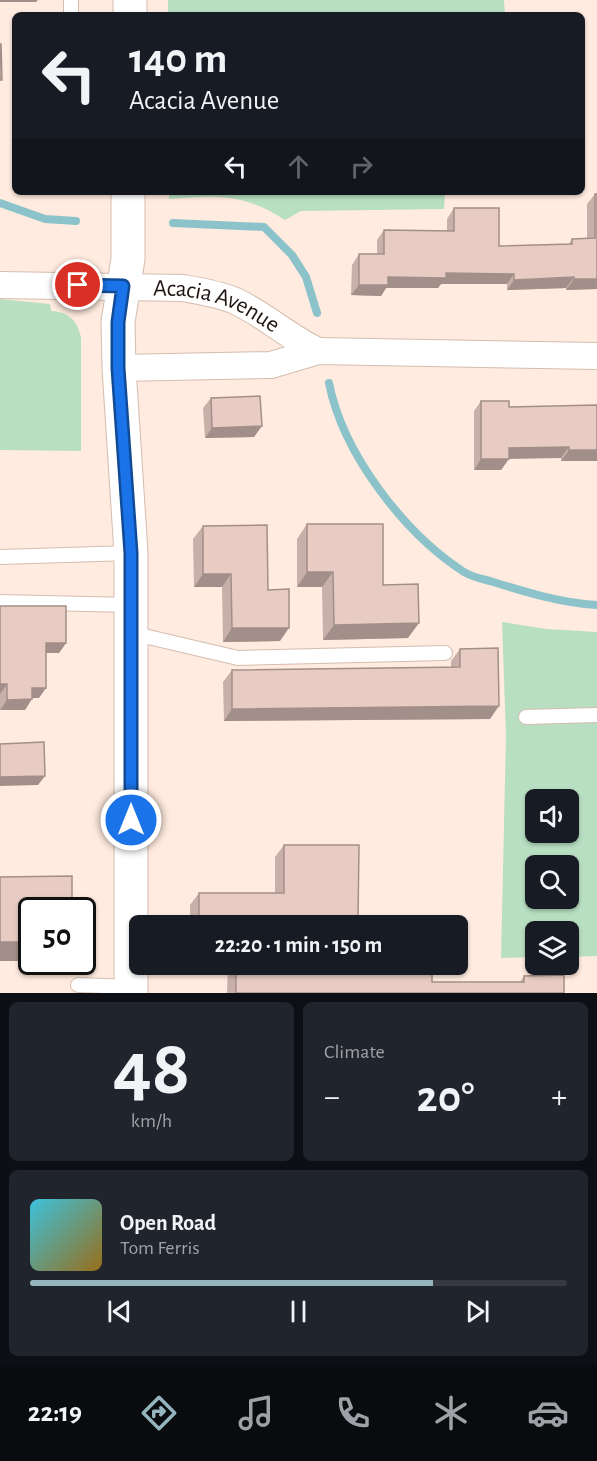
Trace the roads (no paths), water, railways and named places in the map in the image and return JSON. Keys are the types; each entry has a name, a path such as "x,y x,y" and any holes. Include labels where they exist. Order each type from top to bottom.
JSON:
{"main road":[{"path":"129,195 128,259 118,322 118,368 131,553 131,990"}],"street":[{"name":"Acacia Avenue","path":"0,285 183,288 233,300 296,340 318,351"},
{"name":"Acacia Avenue","path":"118,368 271,365 318,351 597,356"}],"lane":[{"path":"0,557 131,553"},
{"path":"0,602 131,619 238,658 446,653"},
{"path":"526,717 597,715"},
{"path":"78,985 131,990"}],"waterway":[{"path":"0,203 45,219 76,221"},
{"path":"173,223 264,227 292,255 306,277 317,313"},
{"path":"329,383 336,410 362,464 379,490 399,514 442,556 464,572 477,578 543,596 597,605"}]}
